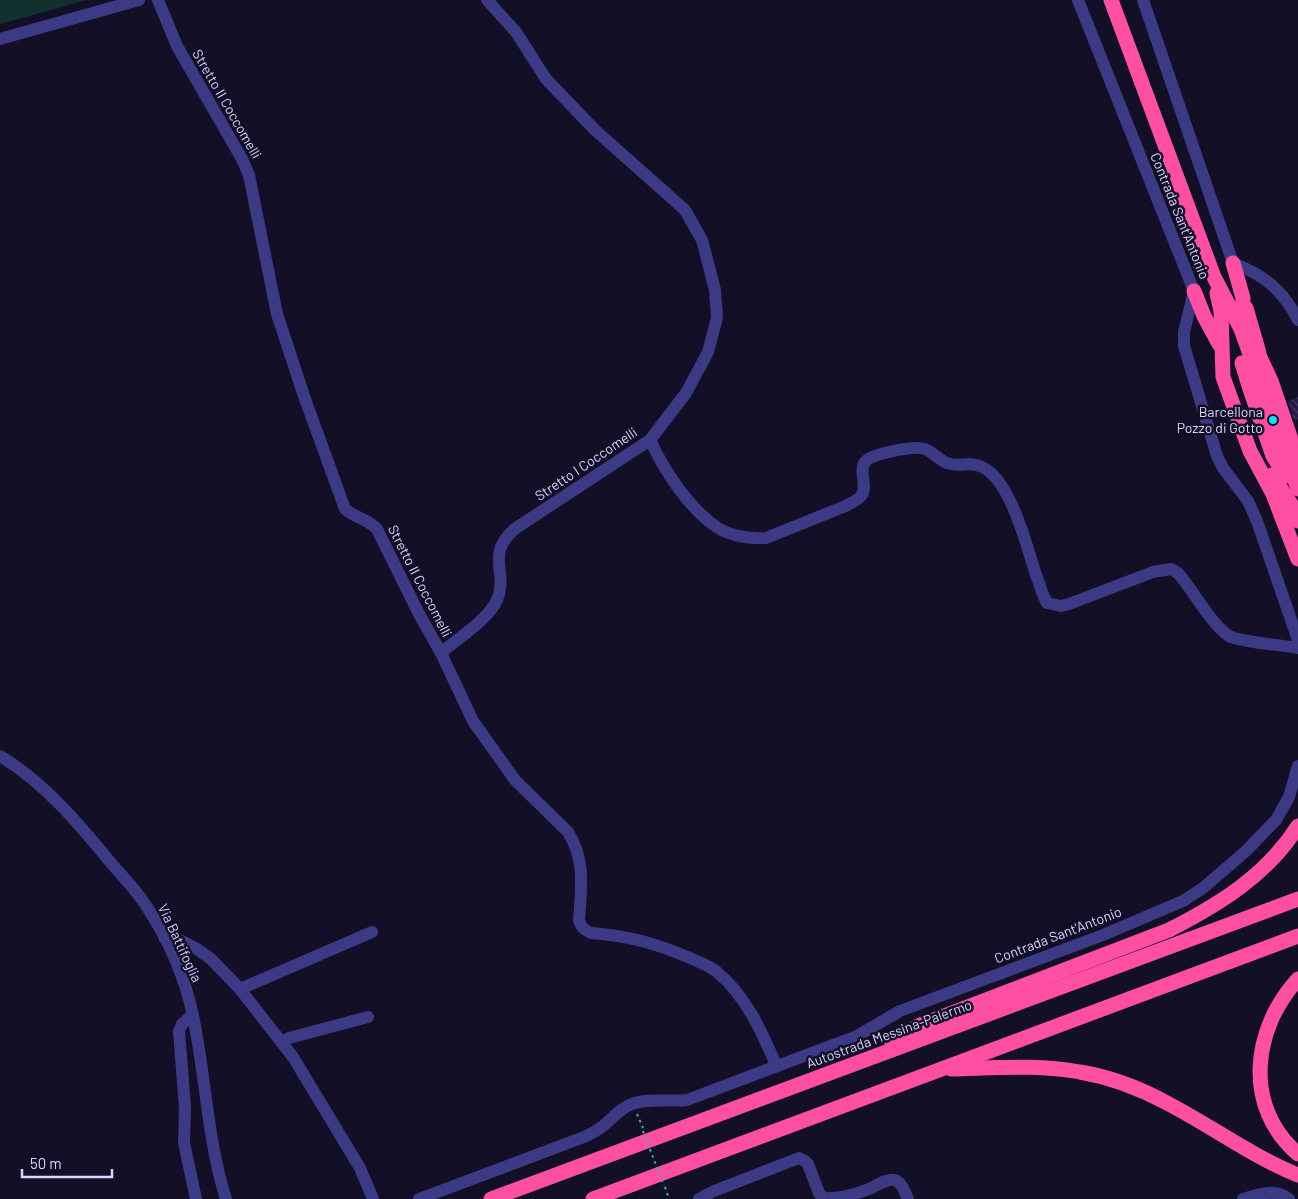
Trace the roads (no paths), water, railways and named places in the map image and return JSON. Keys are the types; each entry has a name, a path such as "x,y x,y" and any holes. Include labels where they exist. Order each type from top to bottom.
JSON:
{"highway":[{"path":"1110,0 1214,277 1241,329 1260,357"},
{"path":"1233,263 1260,357 1271,381 1298,460"},
{"path":"1214,277 1220,311 1223,376 1250,450 1282,514"},
{"path":"1194,291 1204,316 1221,348 1272,474 1282,514 1298,559"},
{"path":"1243,298 1240,343 1241,356 1250,389 1273,456 1298,494"},
{"path":"1241,329 1298,489"},
{"path":"1272,474 1293,507 1298,521"},
{"path":"871,1058 918,1026 1169,930 1199,915 1220,902 1254,876 1284,846 1298,826"},
{"name":"Autostrada Messina-Palermo","path":"491,1199 1298,898"},
{"path":"593,1199 1298,936"},
{"path":"1298,979 1273,1016 1261,1050 1260,1070 1262,1095 1271,1120 1284,1140 1298,1154"},
{"path":"940,1070 1045,1068 1100,1076 1133,1087 1165,1102 1261,1157 1298,1175"}],"street":[{"path":"0,39 139,0"},
{"name":"Stretto II Coccomelli","path":"158,0 177,46 242,159 249,175 277,314 304,396 346,509 350,513 372,523 377,529 419,614 441,652 473,721 495,754 520,785 568,832 574,841 581,865 579,920 582,928 591,933 642,940 661,946 716,971 725,979 752,1014 762,1031 776,1065"},
{"name":"Stretto I Coccomelli","path":"441,652 491,612 499,597 500,548 505,537 650,440 686,393 708,352 717,318 715,290 702,240 685,210 595,130 546,79 516,32 488,0"},
{"name":"Contrada Sant'Antonio","path":"1078,0 1194,291 1184,332 1185,354 1217,456 1223,468 1252,509 1298,640"},
{"path":"1143,0 1233,263 1251,270 1270,283 1288,302 1298,320"},
{"path":"650,440 662,464 701,514 718,528 732,534 754,538 766,538 848,505 857,499 861,496 863,490 862,469 864,462 870,458 918,447 935,454 948,464 970,463 979,465 994,475 1006,493 1016,515 1044,599 1047,603 1061,606 1069,604 1152,572 1171,569 1178,573 1213,619 1230,636 1243,640 1298,648"},
{"name":"Via Battifoglia","path":"0,756 20,768 76,821 145,904 165,939 179,970 193,1015 212,1144 226,1199"},
{"name":"Contrada Sant'Antonio","path":"419,1199 584,1137 604,1126 617,1113 633,1103 687,1100 857,1036 900,1011 1103,935 1183,901 1202,888 1239,857 1276,820 1289,796 1298,766"},
{"path":"240,989 372,932"},
{"path":"165,939 182,941 196,949 211,959 240,989 293,1057 360,1168 373,1199"},
{"path":"193,1015 182,1024 179,1038 185,1108 184,1143 196,1199"},
{"path":"282,1043 289,1038 368,1017"},
{"path":"699,1199 714,1191 799,1158 808,1164 823,1198 835,1198 867,1190 894,1180 903,1188 908,1199"},
{"path":"1244,1199 1270,1192 1284,1195 1289,1199"}],"place":[{"name":"Barcellona Pozzo di Gotto","path":"1273,420"}]}
